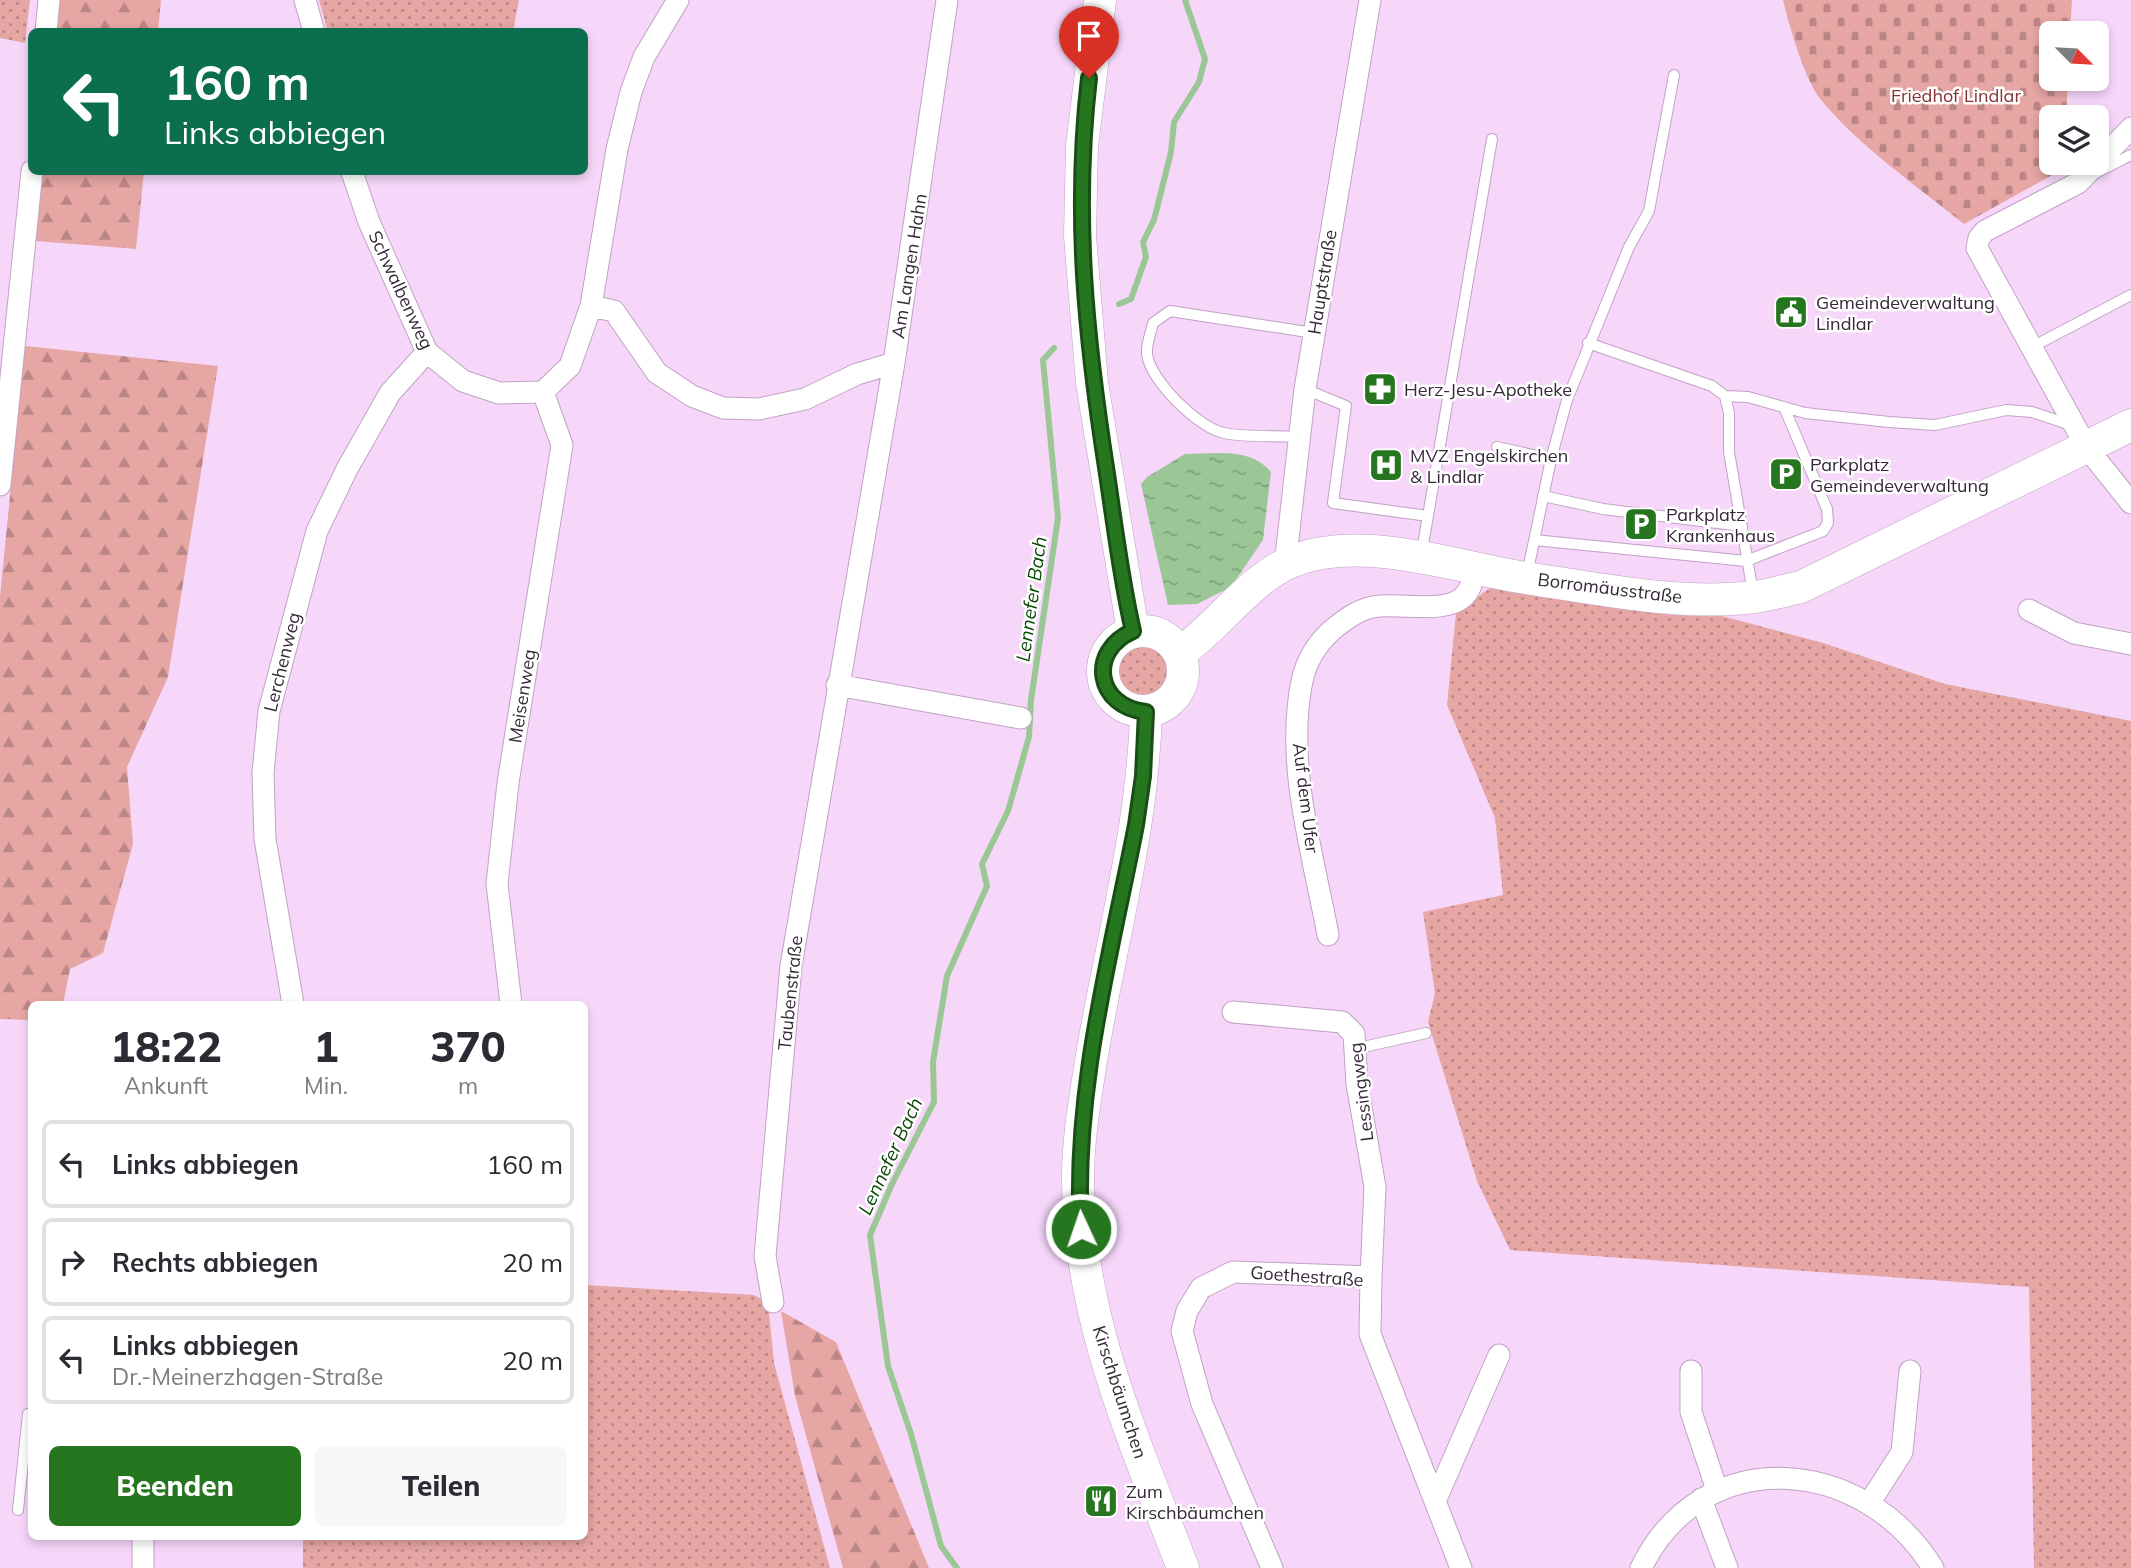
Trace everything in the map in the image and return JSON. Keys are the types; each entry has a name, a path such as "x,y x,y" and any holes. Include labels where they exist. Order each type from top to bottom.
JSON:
{"main road":[{"path":"1100,0 1082,146 1080,236 1092,383 1133,631"},
{"name":"Borromäusstraße","path":"1180,653 1207,634 1247,593 1285,565 1320,554 1362,550 1527,578 1678,598 1754,597 1801,587 2081,437 2131,425"},
{"path":"1133,631 1161,634 1180,653 1183,677 1174,698 1161,707 1146,712 1123,706 1114,699 1103,678 1103,666 1113,644 1133,631"},
{"name":"Kirschbäumchen","path":"1146,712 1143,776 1097,1024 1082,1121 1078,1178 1083,1255 1102,1349 1183,1568"}],"street":[{"path":"46,28 49,0"},
{"path":"305,0 313,28"},
{"path":"543,392 570,366 591,306 617,149 631,92 644,57 678,0"},
{"name":"Am Langen Hahn","path":"591,306 614,311 657,373 692,396 723,408 759,409 805,399 857,374 894,363 947,0"},
{"name":"Hauptstraße","path":"1285,565 1314,333 1370,0"},
{"path":"2131,128 2078,183 1985,231 1979,238 1977,248 2081,437 2131,503"},
{"path":"0,485 32,175"},
{"name":"Schwalbenweg","path":"353,175 369,222 427,352 463,381 499,393 543,392"},
{"name":"Lerchenweg","path":"292,1001 265,839 263,773 269,711 317,531 390,393 427,352"},
{"name":"Taubenstraße","path":"773,1302 765,1256 791,966 894,363"},
{"name":"Meisenweg","path":"511,1001 498,884 508,783 562,445 543,392"},
{"name":"Auf dem Ufer","path":"1328,935 1297,757 1302,681 1306,667 1325,637 1355,613 1373,607 1447,605 1462,598 1471,586 1474,569"},
{"path":"2029,610 2074,632 2131,644"},
{"path":"837,685 1021,718"},
{"name":"Lessingweg","path":"1233,1012 1342,1022 1354,1034 1357,1084 1375,1187 1371,1277"},
{"name":"Goethestraße","path":"1272,1568 1202,1404 1182,1331 1187,1311 1200,1288 1233,1272 1371,1277 1370,1334 1461,1568"},
{"path":"1436,1499 1499,1356"},
{"path":"1691,1371 1691,1412 1727,1568"},
{"path":"1870,1502 1902,1452 1910,1371"},
{"path":"1641,1568 1669,1524 1709,1494 1735,1482 1794,1477 1870,1502 1906,1531 1933,1568"},
{"path":"143,1540 143,1568"}],"lane":[{"path":"1527,578 1551,459 1567,400 1629,247 1648,211 1674,75"},
{"path":"1421,559 1492,139"},
{"path":"2078,183 2131,155"},
{"path":"2030,348 2131,295"},
{"path":"1300,437 1224,433 1206,426 1194,418 1158,378 1147,353 1153,323 1170,311 1314,333"},
{"path":"1588,343 1712,386 1725,396 1748,397 1843,418 1935,425 2006,410 2032,412 2081,437"},
{"path":"1306,389 1346,406 1333,503 1428,516"},
{"path":"1725,396 1729,413 1729,452 1754,597"},
{"path":"1534,540 1630,552 1746,561 1823,531 1828,523 1827,509 1784,407"},
{"path":"1497,447 1551,459"},
{"path":"1543,496 1602,509 1742,526"},
{"path":"1354,1049 1426,1033"},
{"path":"18,1510 27,1467 28,1414"}],"green space":[{"path":"0,0 30,0 25,43 0,38"},
{"path":"60,0 161,0 158,28 57,28"},
{"path":"319,0 519,0 514,28 327,28"},
{"name":"Friedhof Lindlar","path":"1783,0 2072,0 2071,21 2039,21 2039,91 2067,91 2067,105 2039,105 2039,175 2052,175 1964,224 1871,150 1837,118 1815,91 1793,38"},
{"path":"43,175 144,175 136,249 36,241"},
{"path":"25,346 218,366 168,677 127,767 133,844 103,953 70,969 64,1001 28,1001 28,1020 0,1019 0,596"},
{"path":"1490,588 1672,615 1722,616 1823,643 1945,684 2131,721 2131,1568 2034,1568 2029,1287 1510,1250 1477,1181 1428,1022 1435,993 1423,912 1503,895 1495,818 1447,705 1456,613"},
{"path":"1145,646 1155,648 1163,654 1169,662 1169,682 1163,690 1155,696 1145,698 1135,696 1127,690 1121,682 1119,672 1121,662 1127,654 1135,648"},
{"path":"588,1285 754,1295 768,1303 774,1363 830,1568 303,1568 303,1540 588,1540"},
{"path":"781,1311 836,1342 929,1568 843,1568 795,1396"}],"water":[{"path":"1185,454 1242,455 1263,464 1271,472 1263,540 1231,587 1197,604 1168,605 1141,484 1147,477"}],"waterway":[{"name":"Lennefer Bach","path":"1119,304 1131,299 1146,257 1143,242 1154,220 1171,152 1174,122 1199,82 1205,59 1185,0"},
{"name":"Lennefer Bach","path":"957,1568 941,1546 911,1434 888,1366 870,1235 892,1184 934,1102 933,1062 947,976 987,886 982,864 1008,811 1029,737 1031,700 1058,518 1043,360 1054,348"}],"place":[{"name":"Gemeindeverwaltung Lindlar","path":"1791,312"},
{"name":"Herz-Jesu-Apotheke","path":"1380,389"},
{"name":"MVZ Engelskirchen & Lindlar","path":"1386,465"},
{"name":"Parkplatz Gemeindeverwaltung","path":"1786,474"},
{"name":"Parkplatz Krankenhaus","path":"1641,524"},
{"name":"Zum Kirschbäumchen","path":"1101,1501"}],"route":[{"path":"1081,1229 1078,1178 1082,1121 1097,1024 1136,825 1143,776 1146,712 1123,706 1114,699 1103,678 1103,666 1113,644 1133,631 1092,383 1080,236 1082,146 1089,78"}]}
